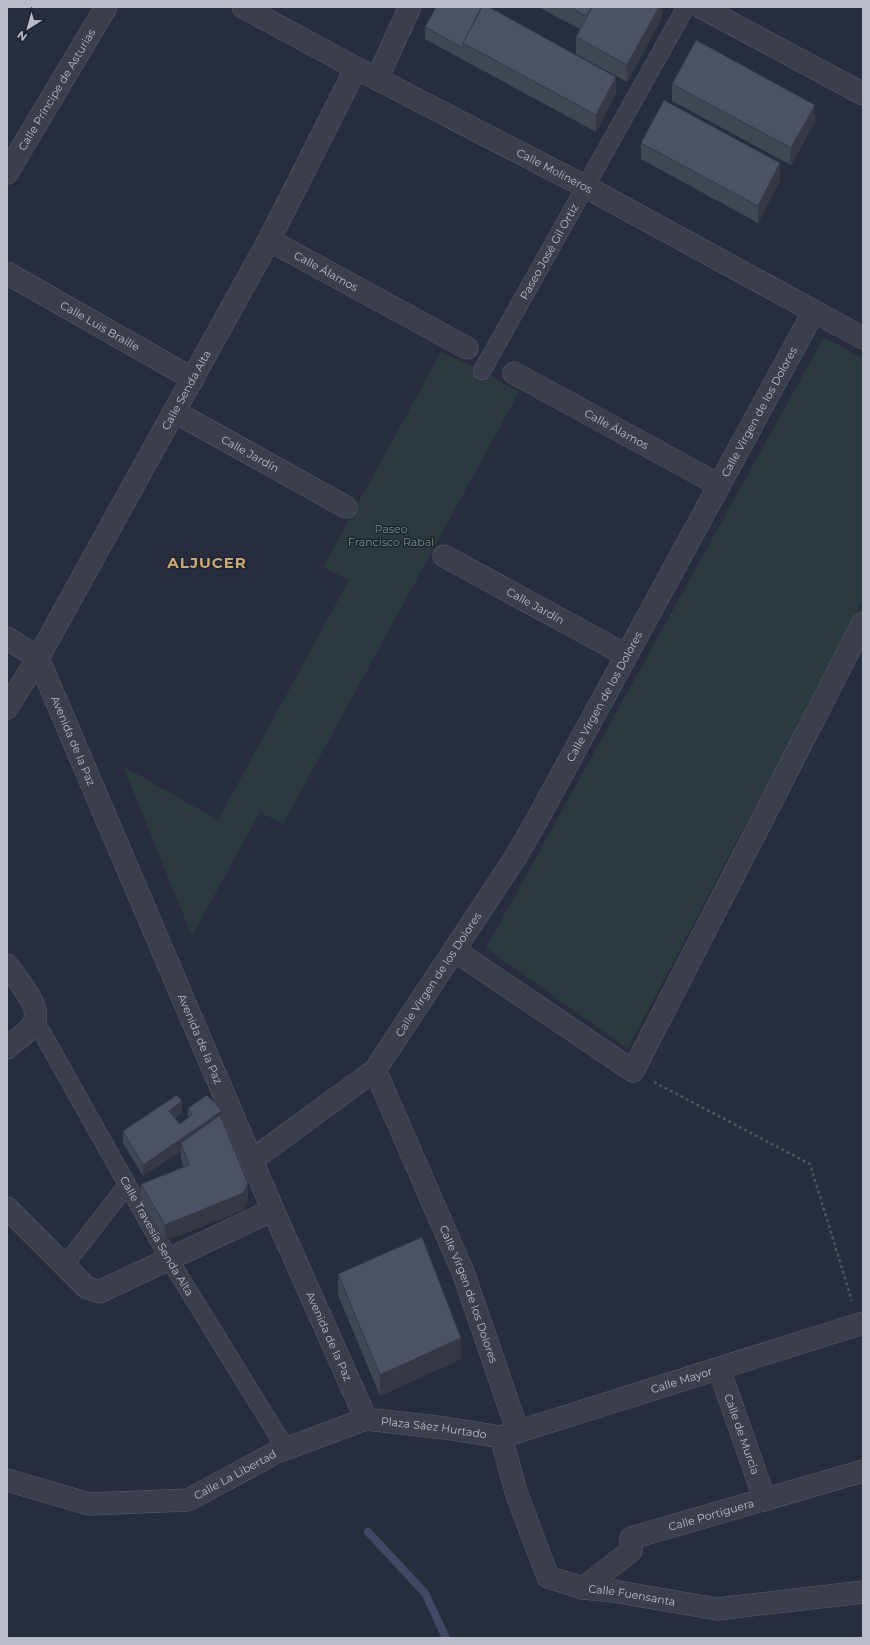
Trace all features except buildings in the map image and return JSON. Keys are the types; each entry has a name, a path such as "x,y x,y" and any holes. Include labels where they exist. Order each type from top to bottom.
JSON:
{"street":[{"name":"Calle Príncipe de Asturias","path":"7,173 106,7"},
{"name":"Calle Molineros","path":"243,7 356,68 586,187 863,338"},
{"path":"377,79 410,7"},
{"name":"Paseo José Gil Ortiz","path":"482,371 686,7"},
{"path":"701,7 863,94"},
{"name":"Calle Senda Alta","path":"7,708 38,658 270,240 356,68"},
{"name":"Calle Álamos","path":"270,240 467,348"},
{"name":"Calle Luis Braille","path":"7,273 193,379"},
{"name":"Calle Virgen de los Dolores","path":"252,1160 375,1070 515,858 537,820 814,311"},
{"name":"Calle Álamos","path":"514,373 719,485"},
{"name":"Calle Jardín","path":"175,412 346,507"},
{"name":"Calle Jardín","path":"444,556 626,655"},
{"path":"454,950 633,1071 863,623"},
{"path":"7,638 38,658"},
{"name":"Avenida de la Paz","path":"38,658 273,1210 366,1419"},
{"path":"7,965 35,1005 35,1020 28,1030 7,1048"},
{"name":"Calle Travesía Senda Alta","path":"35,1020 169,1259 286,1449"},
{"name":"Calle Virgen de los Dolores","path":"375,1070 463,1272 509,1435"},
{"path":"64,1266 127,1185"},
{"path":"7,1208 86,1287 99,1292 273,1210"},
{"name":"Calle Mayor","path":"509,1435 861,1324"},
{"name":"Calle de Murcia","path":"719,1368 765,1500"},
{"name":"Plaza Sáez Hurtado","path":"366,1419 509,1435"},
{"name":"Calle La Libertad","path":"7,1480 89,1504 188,1500 286,1449 366,1419"},
{"name":"Calle Fuensanta","path":"509,1435 517,1495 548,1577 583,1588 613,1591 717,1609 863,1592"},
{"name":"Calle Portiguera","path":"583,1588 631,1551 631,1538 863,1471"}],"path":[{"path":"633,1071 810,1164 861,1324"}],"green space":[{"path":"824,337 863,359 863,599 628,1049 486,948"},
{"name":"Paseo Francisco Rabal","path":"441,352 482,371 519,392 283,824 260,812 192,936 123,766 218,820 349,580 323,567"}],"waterway":[{"path":"368,1532 425,1593 446,1638"}],"district":[{"name":"ALJUCER","path":"207,562"}]}
